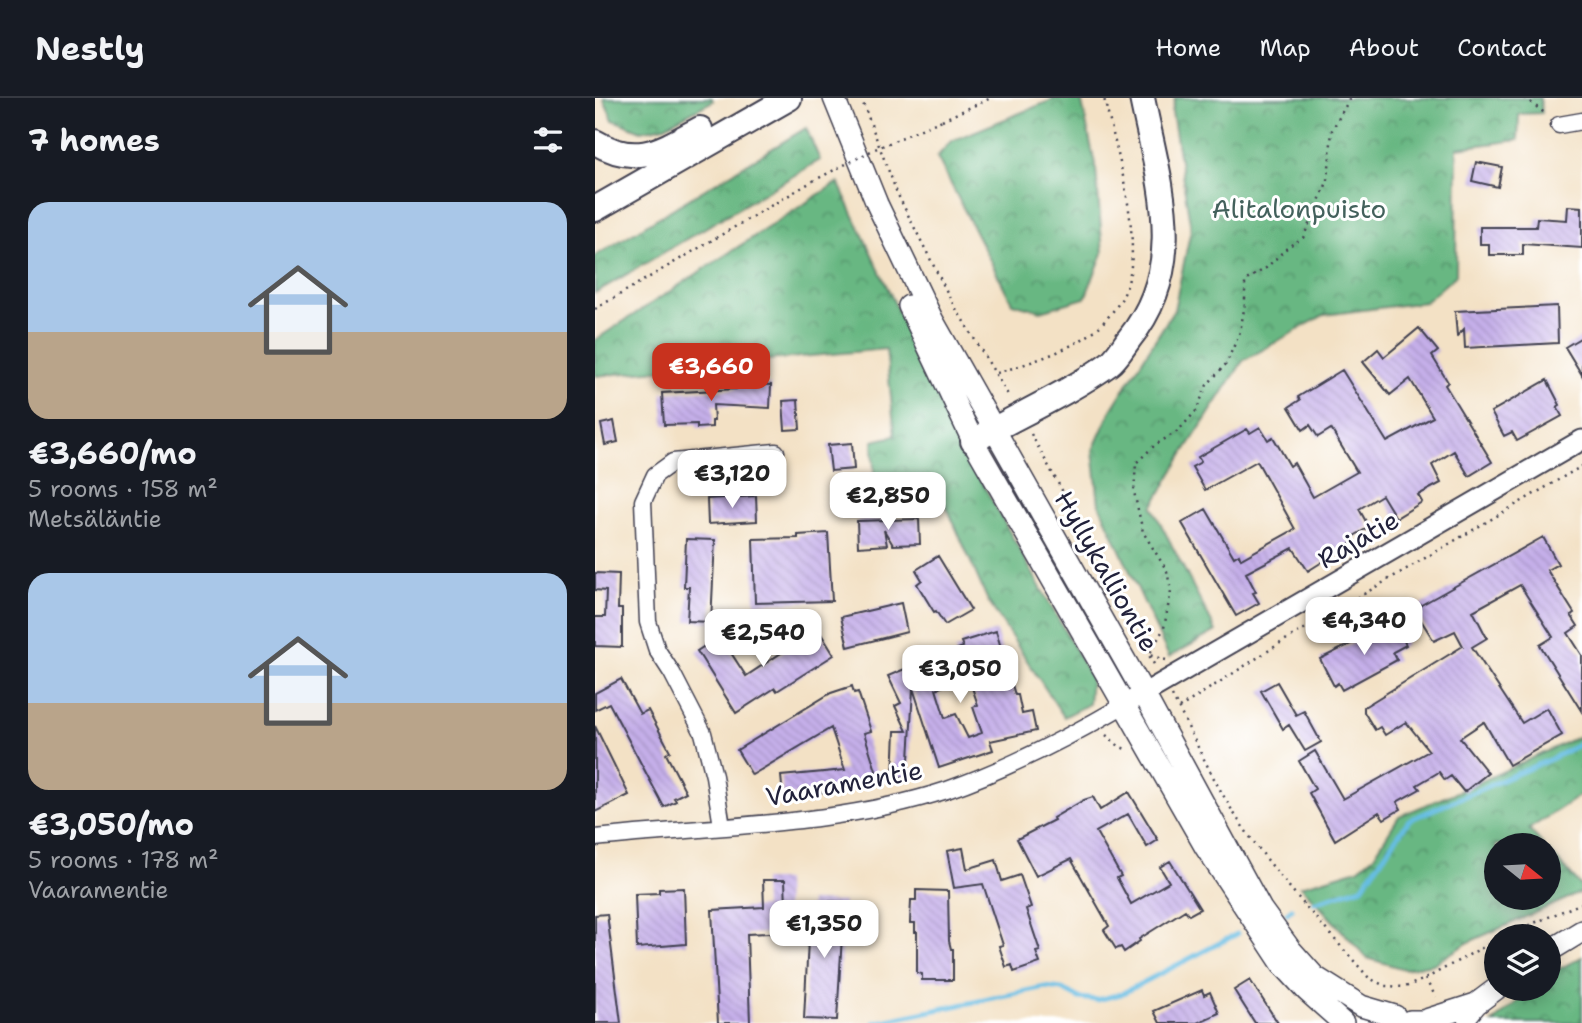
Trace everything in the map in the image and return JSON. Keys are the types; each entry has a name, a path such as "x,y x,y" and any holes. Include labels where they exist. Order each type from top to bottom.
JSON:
{"highway":[{"path":"595,142 612,151 655,153 759,98"},
{"path":"983,435 1111,363 1141,325 1159,288 1167,243 1163,200 1142,98"},
{"path":"595,209 788,99"}],"main road":[{"name":"Hyllykalliontie","path":"820,98 863,207 1124,705 1206,848 1283,965 1343,1023"},
{"name":"Hyllykalliontie","path":"834,98 877,204 933,321 983,435 1144,694 1261,909 1290,949 1315,977 1350,1000 1377,1012 1406,1020 1423,1021 1476,1004"},
{"path":"1561,944 1582,931"},
{"name":"Hyllykalliontie","path":"1461,1023 1484,998"},
{"path":"1370,1023 1381,1017 1406,1020"}],"street":[{"path":"1559,125 1582,121"},
{"name":"Rajatie","path":"1124,705 1582,440"},
{"path":"722,827 714,776 703,733 657,650 648,622 643,501 655,475 673,462 776,452"},
{"name":"Vaaramentie","path":"595,838 808,818 887,806 947,789 1040,749 1124,705"}],"path":[{"path":"860,98 897,193 952,302 1005,390"},
{"path":"595,309 813,181 875,149 991,98"},
{"path":"995,373 1039,359 1079,340 1099,326 1123,297 1131,264 1131,230 1104,98"},
{"path":"1149,655 1164,628 1171,591 1167,571 1143,532 1133,492 1136,463 1155,445 1178,431 1196,411 1207,385 1226,364 1240,332 1245,304 1245,281 1303,238 1328,180 1332,130 1350,98"},
{"path":"1525,98 1559,125"},
{"path":"1037,445 1118,592 1153,663"},
{"path":"1179,709 1282,642 1582,466"},
{"path":"1173,697 1211,773 1240,823 1286,884 1370,978 1385,986 1405,987 1484,947"},
{"path":"1532,924 1582,903"}],"green space":[{"path":"603,98 712,98 713,101 665,126 641,131 613,120"},
{"path":"1057,98 1081,98 1096,169 1103,253 1085,298 1041,311 1012,303 937,157 951,141"},
{"name":"Alitalonpuisto","path":"1175,98 1540,98 1542,113 1519,114 1518,140 1457,148 1456,275 1425,302 1324,315 1243,361 1152,507 1216,631 1169,657 1099,504 1093,450 1111,410 1174,310 1191,229 1172,112"},
{"path":"806,128 820,160 595,293 595,256"},
{"path":"838,182 961,445 1091,678 1089,704 1064,717 988,601 945,503 875,500 873,441 895,436 886,349 595,376 595,340"},
{"path":"1582,735 1582,794 1529,829 1532,833 1484,833 1484,910 1541,910 1510,924 1484,924 1484,935 1433,964 1404,969 1367,958 1301,886 1358,869 1374,856 1399,816"},
{"path":"1561,864 1582,887 1582,892 1561,901"},
{"path":"1582,957 1582,1023 1492,1023 1518,1001 1561,1001 1561,968"}],"building":[{"path":"1476,162 1502,167 1498,187 1472,181"},
{"path":"1568,206 1582,207 1582,248 1523,244 1523,255 1489,255 1489,244 1480,244 1480,227 1536,227 1537,218 1567,220"},
{"path":"1557,306 1558,343 1465,348 1464,329 1457,336 1455,311"},
{"path":"1419,328 1438,351 1432,356 1448,382 1445,385 1492,462 1469,476 1454,451 1432,465 1441,483 1418,495 1422,502 1396,518 1382,495 1359,509 1369,527 1349,539 1352,543 1308,571 1293,548 1246,573 1259,603 1236,616 1182,523 1206,509 1234,557 1239,554 1241,559 1295,529 1257,461 1205,490 1192,467 1201,462 1198,457 1247,429 1250,433 1260,427 1268,440 1273,437 1290,466 1294,463 1313,497 1357,472 1331,429 1318,437 1310,425 1303,430 1289,407 1300,400 1298,397 1342,370 1387,442 1433,417 1410,379 1390,395 1363,362 1378,349 1384,357"},
{"path":"1582,337 1582,375 1565,347"},
{"path":"1547,380 1560,405 1557,407 1562,416 1517,441 1512,432 1504,436 1491,412"},
{"path":"736,383 771,385 770,408 713,405 712,427 697,428 697,424 664,425 662,393 736,389"},
{"path":"798,400 800,429 785,430 783,401"},
{"path":"614,421 618,442 605,445 601,424"},
{"path":"852,443 854,469 831,471 828,445"},
{"path":"756,496 757,521 708,524 707,499"},
{"path":"919,519 920,544 893,545 884,530 887,545 858,547 857,521"},
{"path":"828,533 832,601 755,603 753,539 798,538 798,535"},
{"path":"1543,537 1558,564 1547,570 1574,613 1571,615 1578,626 1568,633 1582,655 1582,712 1540,645 1553,637 1520,585 1473,611 1487,638 1472,647 1522,723 1547,708 1562,735 1509,765 1484,722 1460,738 1488,773 1464,792 1451,776 1445,780 1439,772 1417,785 1420,789 1397,802 1401,809 1384,819 1379,812 1335,840 1309,793 1315,789 1299,761 1315,751 1343,799 1429,751 1406,722 1385,735 1380,727 1375,730 1364,712 1364,707 1463,646 1455,631 1434,641 1414,609"},
{"path":"686,539 715,540 711,622 687,621 689,587 684,587"},
{"path":"938,556 971,610 945,625 917,584 922,580 916,570"},
{"path":"595,573 619,574 618,609 622,609 622,647 595,646 595,617 605,617 606,591 595,590"},
{"path":"901,603 907,632 848,647 841,617"},
{"path":"1395,622 1406,645 1393,652 1397,660 1342,690 1338,683 1334,686 1320,659"},
{"path":"818,629 834,655 736,713 697,651 720,636 746,676"},
{"path":"996,631 1022,714 1032,712 1036,731 990,741 993,750 939,768 913,688 908,778 893,777 895,731 907,731 895,706 901,703 888,676 931,658 944,686 936,689 945,718 956,714 968,738 982,733 973,707 978,705 968,676 964,677 955,650 963,647 961,642"},
{"path":"621,679 640,714 648,710 670,751 666,754 686,792 664,807 609,703 595,710 595,693"},
{"path":"1277,682 1296,715 1304,711 1321,742 1305,751 1289,725 1283,729 1261,691"},
{"path":"852,686 854,693 858,692 871,731 864,733 879,780 849,790 783,796 781,776 845,770 831,728 752,775 737,750 831,693"},
{"path":"595,726 629,795 595,812"},
{"path":"1129,792 1158,840 1147,847 1128,814 1096,832 1121,876 1117,878 1131,904 1169,882 1160,867 1170,861 1200,909 1189,915 1185,910 1139,939 1140,941 1124,952 1121,947 1116,949 1104,930 1109,926 1071,859 1036,876 1017,839 1054,820 1053,818 1084,800 1093,797 1100,810"},
{"path":"963,848 967,869 996,860 1002,881 1020,875 1031,907 1026,909 1040,951 1036,952 1040,963 1014,972 1012,965 1006,967 999,946 1003,945 983,884 954,888 947,851"},
{"path":"763,880 785,880 787,932 747,934 750,1023 718,1023 712,910 764,907"},
{"path":"684,888 686,944 637,948 635,894"},
{"path":"916,890 948,891 953,980 922,980 922,974 917,973 917,932 915,923 910,923 911,900 916,900"},
{"path":"810,901 844,902 837,1020 804,1019"},
{"path":"607,914 621,1023 595,1023 595,915"},
{"path":"1250,980 1278,1023 1255,1023 1234,990"},
{"path":"1202,990 1204,995 1210,992 1219,1013 1197,1023 1160,1023 1154,1011"}],"waterway":[{"path":"1314,902 1362,887 1409,820 1582,743"},
{"path":"1287,913 1292,909"},
{"path":"874,1023 1045,987 1062,989 1079,998 1097,1000 1121,994 1237,934"}]}
